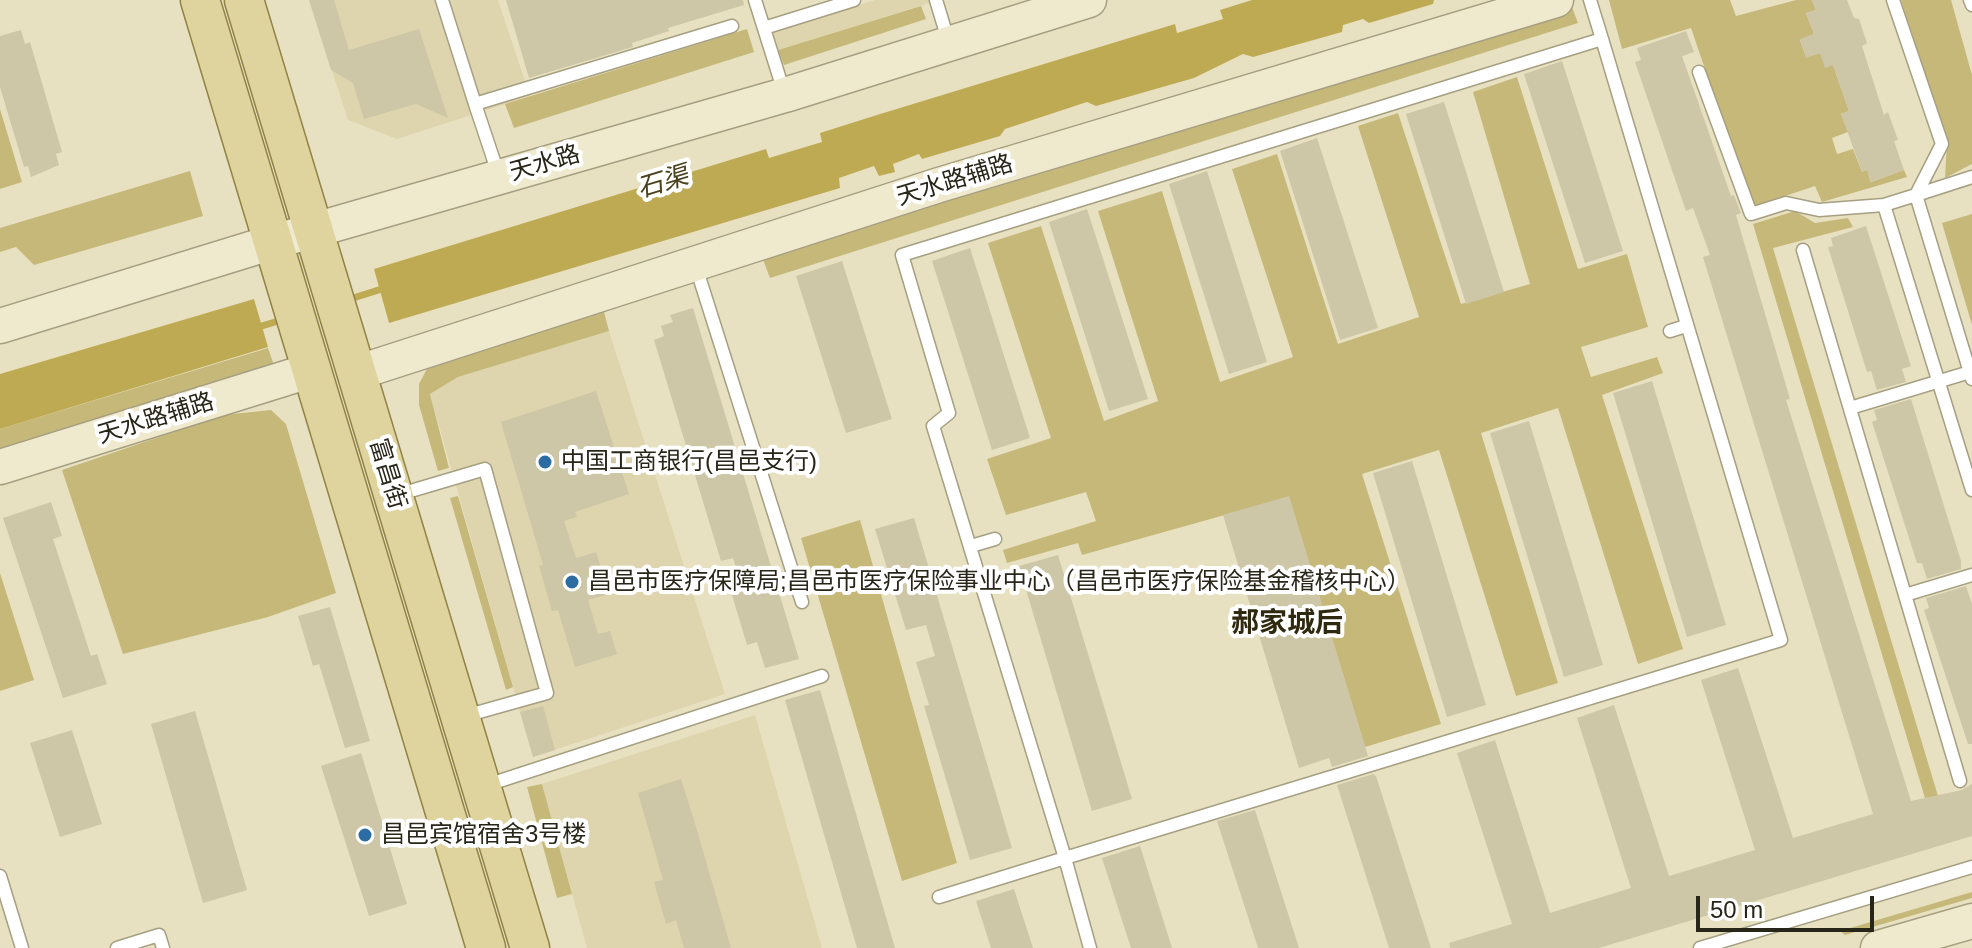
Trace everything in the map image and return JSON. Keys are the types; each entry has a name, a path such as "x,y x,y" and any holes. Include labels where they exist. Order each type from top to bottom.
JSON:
{"main road":[{"name":"富昌街","path":"200,0 486,948"},
{"name":"富昌街","path":"244,0 530,948"}],"street":[{"name":"天水路","path":"0,326 313,230 785,95 1089,0"},
{"name":"天水路辅路","path":"352,358 695,264 939,185 1556,0"},
{"name":"天水路辅路","path":"0,467 309,360"},
{"path":"1878,948 1972,921"}],"lane":[{"path":"442,0 499,177"},
{"path":"755,0 785,95"},
{"path":"764,28 854,0"},
{"path":"936,0 949,44"},
{"path":"939,897 1781,640 1590,0"},
{"path":"1850,408 1939,381 1971,376 1916,195 1942,144 1893,0"},
{"path":"475,104 732,26"},
{"path":"1090,948 933,426 949,413 902,255 1602,39"},
{"path":"1699,72 1751,214 1786,203 1819,210 1884,205 1972,177"},
{"path":"1884,205 1972,490"},
{"path":"1803,250 1960,781"},
{"path":"695,264 802,602"},
{"path":"1670,331 1686,326"},
{"path":"394,496 485,469 547,693 461,718"},
{"path":"971,546 995,539"},
{"path":"1905,595 1972,575"},
{"path":"481,787 822,676"},
{"path":"1700,948 1972,867"},
{"path":"0,876 22,948"},
{"path":"117,948 159,935 163,948"}],"shaded area":[{"path":"309,0 498,0 530,96 397,139 348,120"},
{"path":"875,0 939,0 778,50 773,32"},
{"path":"1609,0 1730,0 1736,16 1796,0 1812,0 1816,10 1806,13 1814,34 1800,40 1806,57 1820,53 1833,65 1849,111 1841,114 1848,132 1832,138 1837,154 1853,149 1862,172 1869,168 1871,182 1904,170 1907,177 1822,202 1815,186 1752,207 1691,28 1622,49"},
{"path":"1901,0 1951,0 1972,75 1972,164 1945,178 1947,142"},
{"path":"921,6 926,19 784,65 778,50"},
{"path":"1572,7 1578,23 770,278 762,257"},
{"path":"747,29 754,52 514,128 505,104"},
{"path":"1517,77 1578,269 1627,254 1648,327 1581,347 1591,377 1657,357 1663,373 1602,395 1683,649 1638,664 1558,408 1481,433 1558,683 1516,696 1439,450 1362,474 1441,724 1365,747 1289,497 1082,555 1078,543 1007,563 1003,550 1096,521 1086,492 1006,515 987,459 1051,438 988,243 1041,226 1104,421 1158,401 1098,211 1162,191 1220,382 1293,357 1232,169 1277,154 1338,344 1419,317 1358,126 1398,113 1461,304 1530,284 1473,92"},
{"path":"0,109 22,182 0,189"},
{"path":"190,171 203,216 34,265 16,247 0,252 0,228"},
{"path":"1795,211 1815,223 1848,218 1853,227 1773,248 1938,796 1925,798 1753,224"},
{"path":"1972,214 1972,325 1942,223"},
{"path":"604,312 609,331 458,377 430,394 449,468 438,471 419,405 419,384 429,365"},
{"path":"609,331 725,694 533,757 430,394 458,377"},
{"path":"268,348 274,365 0,449 0,429"},
{"path":"271,410 286,424 336,593 268,617 123,654 62,470 224,415"},
{"path":"458,496 513,687 506,690 450,498"},
{"path":"860,520 957,863 902,881 801,538"},
{"path":"0,573 34,680 0,691"},
{"path":"755,715 822,948 587,948 542,784"},
{"path":"542,784 572,894 557,898 527,787"},
{"path":"1972,892 1972,898 1845,935 1840,931"}],"water":[{"path":"1252,0 1434,0 1433,4 1369,23 1363,19 1343,25 1342,32 1253,57 1243,54 1194,78 1096,106 1087,102 1005,129 1000,136 922,159 919,154 893,164 895,172 879,176 874,166 839,178 840,188 389,323 374,269 766,149 769,158 822,142 820,133 1175,24 1177,33 1223,19 1220,10"},
{"path":"254,299 268,347 0,429 0,374"}],"building":[{"path":"309,0 334,0 349,50 419,29 448,118 416,104 364,119 353,83 331,70"},
{"path":"506,0 743,0 744,5 668,28 669,31 632,43 633,47 529,78"},
{"path":"1812,0 1847,0 1854,18 1859,19 1867,43 1862,46 1884,115 1888,112 1898,140 1894,141 1904,170 1870,182 1867,170 1862,172 1841,114 1849,111 1833,65 1825,68 1820,53 1806,58 1800,39 1814,34 1806,13 1816,10"},
{"path":"21,30 25,44 30,42 62,152 56,154 59,165 31,177 28,166 24,167 0,87 0,36"},
{"path":"1686,31 1694,52 1682,56 1731,196 1734,195 1741,213 1736,215 1790,399 1786,400 1911,801 1962,790 1972,784 1972,836 1599,948 1450,948 1449,943 1512,924 1457,753 1495,740 1550,913 1631,888 1577,718 1614,705 1669,876 1755,850 1701,680 1738,668 1793,838 1873,814 1703,257 1710,255 1693,208 1686,211 1635,62 1641,60 1637,48"},
{"path":"1562,61 1623,251 1585,263 1524,74"},
{"path":"1444,102 1504,292 1466,304 1406,114"},
{"path":"1317,138 1378,328 1340,340 1280,151"},
{"path":"1207,171 1267,362 1229,374 1169,184"},
{"path":"1087,209 1148,399 1109,411 1049,222"},
{"path":"1866,226 1911,366 1902,369 1906,382 1877,390 1871,371 1867,372 1828,247 1833,246 1831,238"},
{"path":"970,248 1030,438 992,450 932,261"},
{"path":"842,261 892,419 846,433 796,276"},
{"path":"693,308 799,659 765,668 757,642 747,645 732,595 743,591 733,558 721,561 654,340 664,336 661,326 673,322 670,315"},
{"path":"1652,381 1726,625 1687,637 1613,393"},
{"path":"596,391 629,494 575,512 577,517 564,521 576,558 596,552 609,594 588,600 598,634 610,631 617,654 575,667 558,610 552,611 539,566 543,565 501,422"},
{"path":"1911,399 1961,561 1961,569 1927,579 1922,563 1917,563 1872,422 1877,420 1874,410"},
{"path":"1529,421 1603,665 1564,677 1490,433"},
{"path":"1412,461 1486,705 1447,717 1373,473"},
{"path":"1289,496 1368,756 1332,767 1329,758 1299,768 1223,515"},
{"path":"51,502 62,536 53,539 91,656 97,654 107,684 63,698 3,518"},
{"path":"914,518 1012,848 970,860 924,706 929,705 916,662 935,656 926,625 906,630 875,529"},
{"path":"1058,555 1132,799 1092,811 1019,566"},
{"path":"1966,586 1972,604 1972,744 1968,744 1924,610 1929,608 1926,598"},
{"path":"330,607 370,741 345,748 319,664 313,666 298,616"},
{"path":"820,690 895,948 857,948 785,700"},
{"path":"543,706 555,750 533,757 520,712"},
{"path":"195,711 247,890 203,903 151,724"},
{"path":"72,730 102,824 60,837 30,743"},
{"name":"昌邑宾馆宿舍3号楼","path":"361,753 407,904 369,916 321,766"},
{"path":"1373,774 1431,948 1389,948 1337,785"},
{"path":"681,779 731,948 684,948 676,920 666,924 654,882 663,880 638,793"},
{"path":"1255,810 1299,948 1258,948 1217,821"},
{"path":"1140,846 1172,948 1131,948 1102,858"},
{"path":"1014,889 1033,948 991,948 976,901"}],"waterway":[{"name":"石渠","path":"347,300 388,287"},
{"name":"石渠","path":"255,328 285,319"}],"place":[{"name":"中国工商银行(昌邑支行)","path":"545,462"},
{"name":"昌邑市医疗保障局;昌邑市医疗保险事业中心（昌邑市医疗保险基金稽核中心）","path":"572,582"},
{"name":"昌邑宾馆宿舍3号楼","path":"365,835"}],"district":[{"name":"郝家城后","path":"1287,624"}]}
